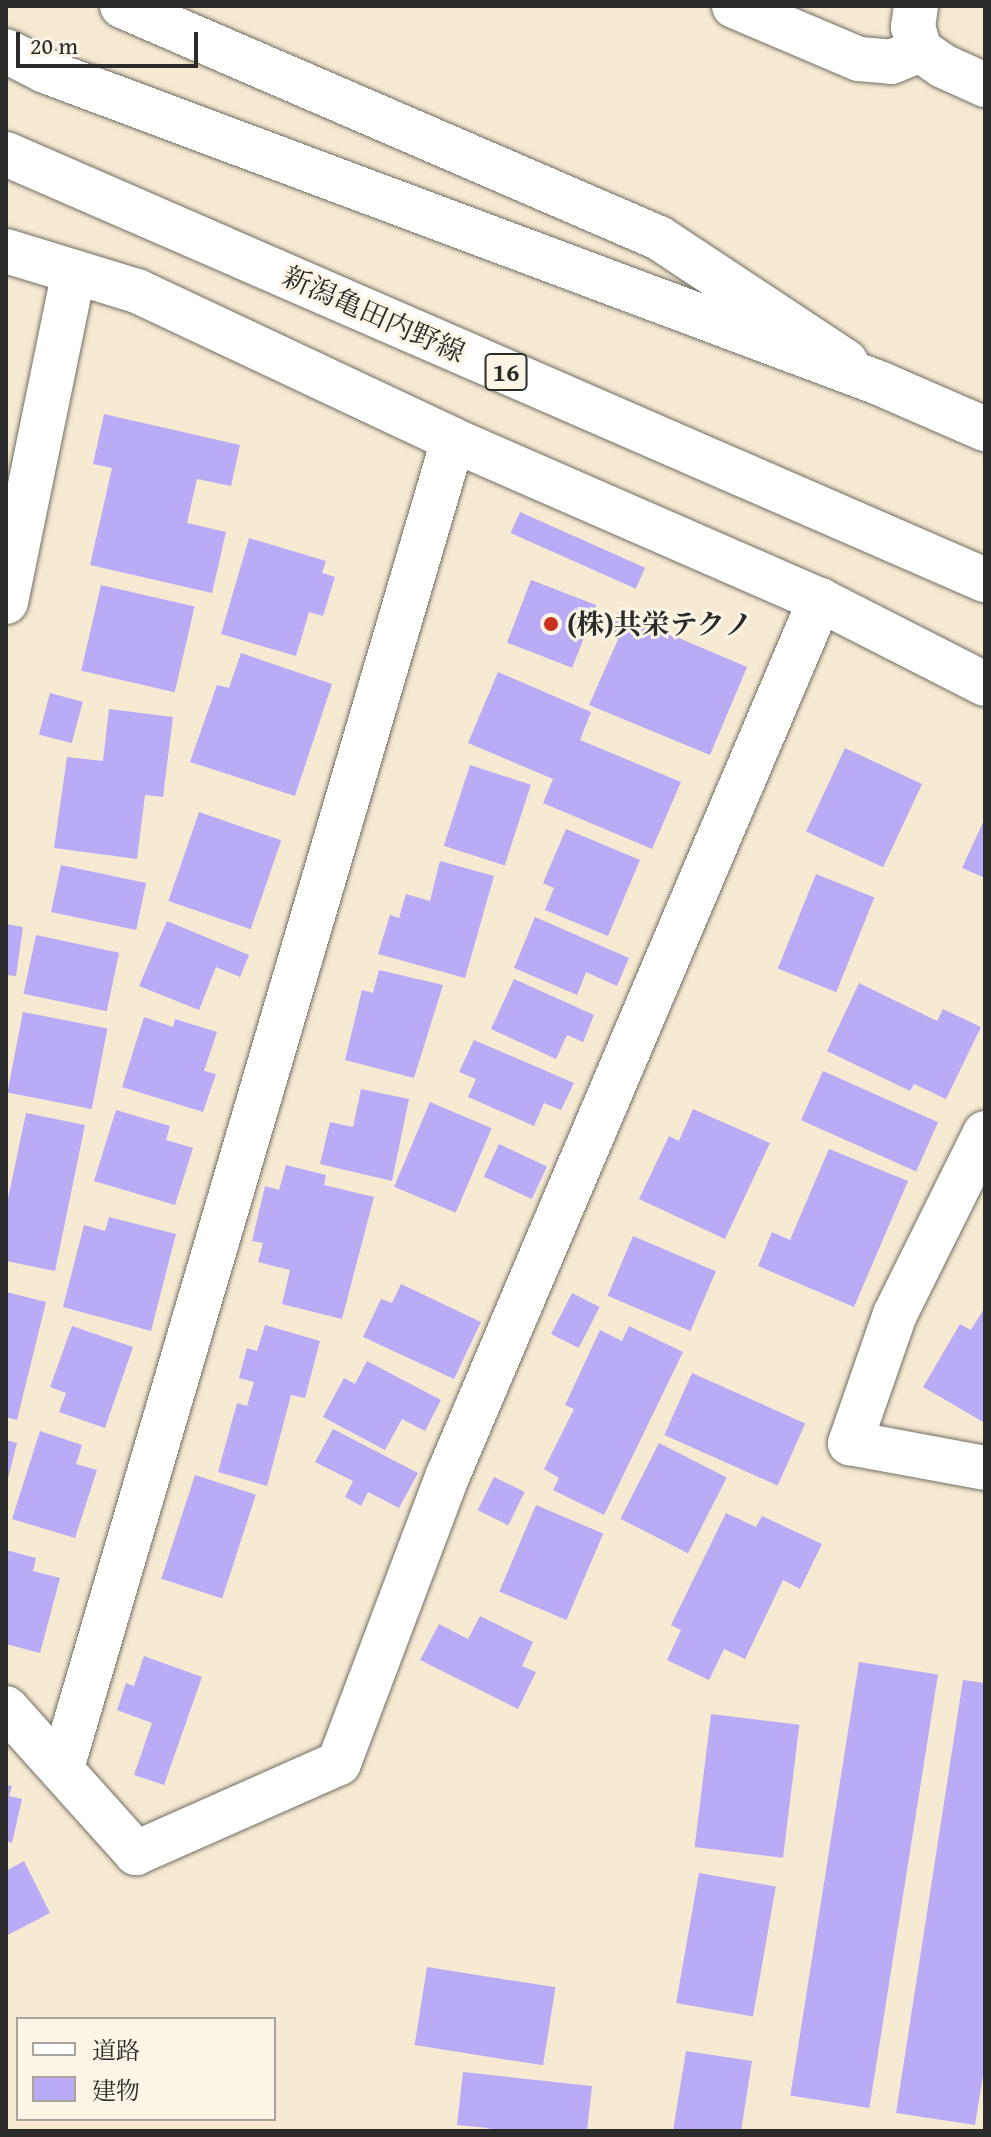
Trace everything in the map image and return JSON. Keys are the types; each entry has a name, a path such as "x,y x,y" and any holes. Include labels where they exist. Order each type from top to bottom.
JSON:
{"street":[{"path":"122,6 659,238 879,383"},
{"path":"734,6 859,59 891,62 920,50"},
{"path":"916,6 913,27 920,50 943,66 985,85"},
{"path":"6,51 45,71 879,383 985,429"},
{"name":"新潟亀田内野線","path":"16,158 985,580"},
{"path":"9,252 137,291 453,440 820,600 985,684"},
{"path":"6,602 74,272"},
{"path":"62,1768 453,440"},
{"path":"6,1708 136,1853 339,1763 448,1475 820,600"},
{"path":"985,1133 895,1314 850,1443 985,1468"}],"building":[{"path":"104,414 240,445 231,486 197,479 187,523 226,532 212,593 90,565 112,468 93,464"},
{"path":"520,512 645,568 636,589 511,533"},
{"path":"249,538 326,561 322,573 335,577 323,616 309,612 296,656 221,634"},
{"name":"(株)共栄テクノ","path":"531,580 596,605 572,668 507,643"},
{"path":"101,585 195,607 175,692 81,671"},
{"path":"618,612 747,667 710,755 589,705 620,635 610,630"},
{"path":"241,653 332,684 295,796 190,762 217,685 229,688"},
{"path":"498,672 591,712 580,740 681,782 652,849 543,803 553,779 468,743"},
{"path":"50,693 83,702 72,743 39,735"},
{"path":"109,709 173,717 163,797 145,795 137,859 54,848 67,757 103,761"},
{"path":"845,748 922,784 883,867 806,831"},
{"path":"470,765 531,785 505,866 444,846"},
{"path":"199,812 281,840 251,929 168,901"},
{"path":"985,818 985,878 962,868"},
{"path":"566,829 640,860 608,936 545,910 554,888 543,883"},
{"path":"440,861 494,876 465,978 378,954 390,915 399,918 406,894 430,901"},
{"path":"61,865 146,883 136,930 51,912"},
{"path":"816,874 874,898 836,992 778,969"},
{"path":"535,917 629,958 617,986 586,972 577,995 514,968"},
{"path":"167,921 249,955 240,977 216,967 199,1010 139,986"},
{"path":"6,924 23,927 16,976 6,975"},
{"path":"36,935 119,953 107,1011 24,994"},
{"path":"379,970 443,985 414,1078 345,1060 362,990 373,993"},
{"path":"514,979 594,1015 583,1042 567,1035 556,1059 491,1029"},
{"path":"859,983 937,1021 943,1009 981,1027 946,1099 914,1084 910,1091 827,1051"},
{"path":"23,1012 107,1028 92,1109 7,1092"},
{"path":"144,1017 173,1027 175,1019 217,1032 204,1071 216,1074 203,1112 122,1087"},
{"path":"474,1040 574,1083 561,1110 544,1103 534,1126 468,1097 476,1079 459,1072"},
{"path":"823,1071 938,1122 916,1172 801,1120"},
{"path":"361,1089 409,1099 392,1181 320,1164 330,1122 353,1127"},
{"path":"430,1102 492,1128 456,1213 394,1187"},
{"path":"693,1109 770,1143 725,1239 639,1199 669,1136 679,1141"},
{"path":"116,1110 170,1126 166,1140 193,1148 175,1205 94,1181"},
{"path":"26,1113 85,1125 55,1271 6,1261 6,1208"},
{"path":"499,1144 547,1166 532,1199 484,1177"},
{"path":"829,1149 908,1181 854,1307 758,1266 772,1232 790,1240"},
{"path":"286,1165 326,1175 324,1185 374,1197 342,1319 282,1304 290,1270 258,1262 263,1243 252,1241 265,1186 279,1190"},
{"path":"109,1217 176,1234 151,1331 63,1307 84,1225 105,1231"},
{"path":"633,1236 716,1271 690,1331 608,1296"},
{"path":"401,1284 481,1322 454,1379 363,1337 381,1299 392,1303"},
{"path":"6,1292 46,1302 17,1420 6,1417"},
{"path":"572,1293 600,1307 579,1348 551,1334"},
{"path":"985,1307 985,1423 923,1387 960,1324 971,1330"},
{"path":"265,1325 320,1341 305,1398 291,1395 267,1486 218,1472 237,1403 247,1406 254,1382 239,1378 247,1348 257,1351"},
{"path":"72,1326 133,1347 105,1428 59,1412 66,1393 50,1387"},
{"path":"629,1326 683,1352 604,1515 553,1490 559,1478 544,1469 574,1409 565,1405 600,1330 622,1341"},
{"path":"367,1361 441,1400 425,1431 402,1419 385,1450 323,1417 344,1378 355,1384"},
{"path":"692,1373 805,1423 778,1486 664,1435"},
{"path":"333,1429 418,1473 399,1508 368,1492 361,1506 345,1497 353,1481 315,1462"},
{"path":"40,1431 82,1445 76,1464 97,1470 75,1538 12,1519"},
{"path":"6,1440 17,1443 7,1482 6,1482"},
{"path":"659,1443 727,1478 688,1553 620,1519"},
{"path":"195,1475 256,1495 222,1598 161,1579"},
{"path":"494,1477 525,1492 508,1525 478,1510"},
{"path":"536,1505 603,1534 566,1620 499,1592"},
{"path":"726,1513 756,1527 762,1516 822,1544 800,1589 783,1580 745,1659 724,1649 709,1680 667,1660 681,1630 671,1625"},
{"path":"6,1550 36,1558 33,1571 60,1578 40,1653 6,1644"},
{"path":"480,1616 533,1642 522,1666 536,1672 518,1709 420,1660 439,1624 468,1639"},
{"path":"144,1656 202,1677 164,1785 134,1775 152,1723 117,1710 126,1683 134,1686"},
{"path":"859,1662 938,1675 869,2108 790,2096"},
{"path":"963,1680 985,1683 985,2063 975,2125 896,2113"},
{"path":"711,1714 799,1725 783,1858 695,1847"},
{"path":"6,1785 12,1786 9,1796 22,1799 12,1843 6,1841"},
{"path":"24,1861 50,1913 6,1936 6,1871"},
{"path":"699,1873 776,1887 753,2017 676,2003"},
{"path":"427,1967 555,1987 543,2065 415,2045"},
{"path":"686,2051 752,2061 741,2131 673,2131"},
{"path":"463,2072 592,2086 587,2131 488,2131 489,2128 457,2125"}],"place":[{"name":"(株)共栄テクノ","path":"551,624"}]}
